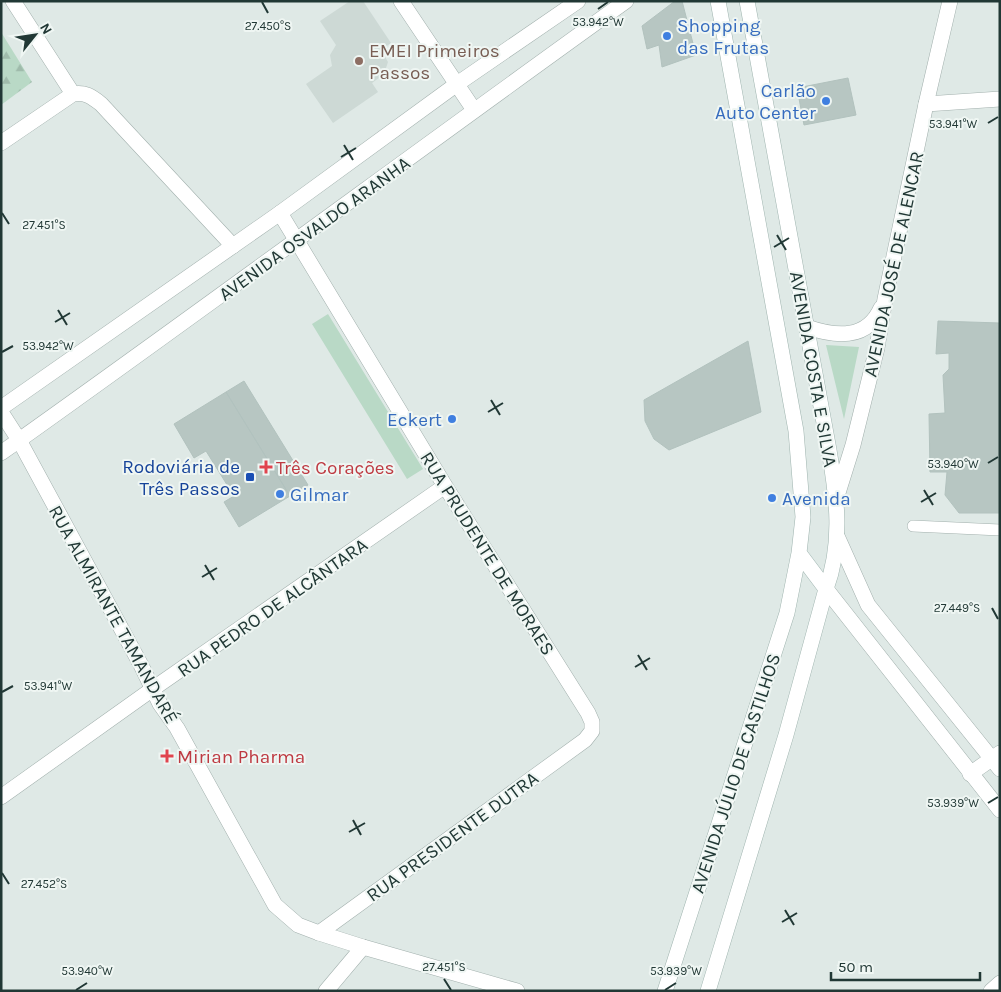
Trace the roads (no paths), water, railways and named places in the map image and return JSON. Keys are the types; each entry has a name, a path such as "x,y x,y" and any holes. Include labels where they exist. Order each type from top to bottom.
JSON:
{"street":[{"path":"13,1 73,94"},
{"path":"401,1 474,110"},
{"name":"AVENIDA OSVALDO ARANHA","path":"1,408 280,213 457,84 578,1"},
{"name":"AVENIDA OSVALDO ARANHA","path":"1,453 298,241 474,110 626,1"},
{"name":"AVENIDA COSTA E SILVA","path":"718,1 796,431 803,518 799,553"},
{"name":"AVENIDA COSTA E SILVA","path":"747,1 837,496 837,536 833,570 826,589"},
{"name":"AVENIDA JOSÉ DE ALENCAR","path":"837,496 853,445 877,348 885,299 926,104 950,1"},
{"path":"1,143 73,94 82,93 92,97 101,104 233,246"},
{"path":"926,104 1000,99"},
{"name":"RUA PRUDENTE DE MORAES","path":"280,213 445,486 588,713 592,722 592,731 585,740"},
{"path":"807,327 820,332 843,334 857,331 869,326 877,318 885,299"},
{"name":"RUA ALMIRANTE TAMANDARÉ","path":"1,412 20,440 154,688 160,704 177,728 276,905 298,925 319,933 363,948 517,991"},
{"name":"RUA PEDRO DE ALCÂNTARA","path":"1,797 445,486"},
{"path":"837,536 868,605 997,761 970,774"},
{"path":"799,553 849,620 1000,810"},
{"name":"AVENIDA JÚLIO DE CASTILHOS","path":"665,991 787,613 799,553"},
{"name":"AVENIDA JÚLIO DE CASTILHOS","path":"708,991 786,735 826,589"},
{"path":"849,620 868,605"},
{"name":"RUA PRESIDENTE DUTRA","path":"319,933 585,740"},
{"path":"326,991 363,948"},
{"path":"991,991 1000,983"}],"lane":[{"path":"913,526 1000,530"}],"place":[{"name":"Shopping das Frutas","path":"667,36"},
{"name":"EMEI Primeiros Passos","path":"359,61"},
{"name":"Carlão Auto Center","path":"826,101"},
{"name":"Eckert","path":"452,419"},
{"name":"Três Corações","path":"266,467"},
{"name":"Rodoviária de Três Passos","path":"250,477"},
{"name":"Gilmar","path":"280,494"},
{"name":"Avenida","path":"772,498"},
{"name":"Mirian Pharma","path":"167,756"}]}
